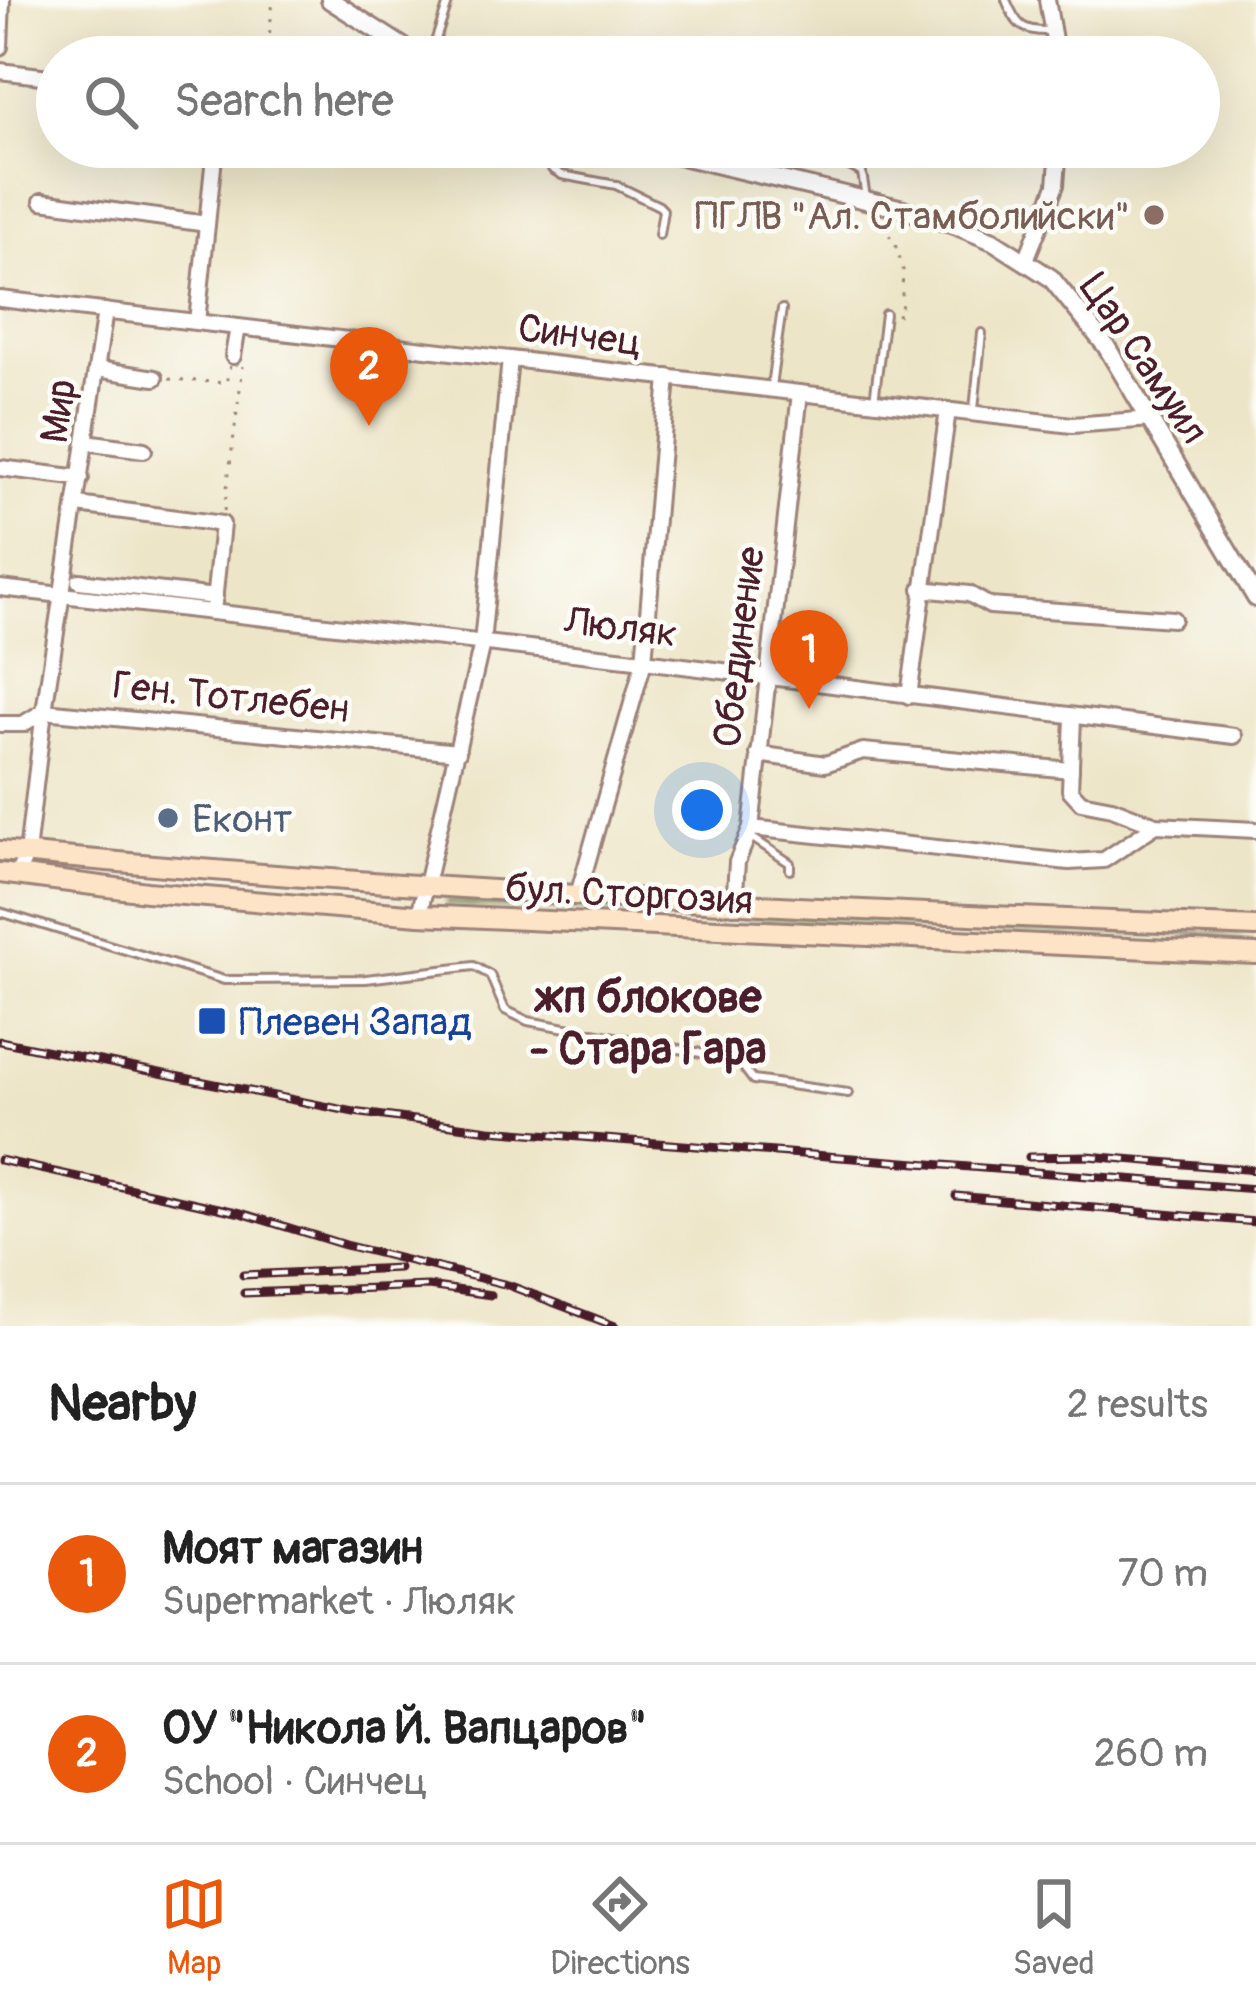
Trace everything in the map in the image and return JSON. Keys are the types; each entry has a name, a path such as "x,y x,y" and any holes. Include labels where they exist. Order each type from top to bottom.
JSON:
{"main road":[{"name":"бул. Сторгозия","path":"0,851 425,888 1256,927"},
{"name":"бул. Сторгозия","path":"5,874 147,892 418,915 1256,954"}],"street":[{"path":"0,47 2,0"},
{"path":"1047,0 1055,36"},
{"path":"338,2 388,36"},
{"path":"0,71 36,75"},
{"path":"197,322 213,168"},
{"name":"Цар Самуил","path":"736,168 957,226 1051,278 1077,306 1152,419 1256,598"},
{"path":"1025,260 1056,185 1057,168"},
{"path":"42,201 207,224"},
{"name":"Синчец","path":"0,299 1072,425 1152,419"},
{"name":"Мир","path":"5,874 27,854 105,311"},
{"path":"233,356 243,327"},
{"path":"418,915 482,643 510,359"},
{"path":"97,369 155,378"},
{"path":"578,895 644,661 668,377"},
{"name":"Обединение","path":"734,906 736,862 750,831 800,393"},
{"path":"909,696 948,410"},
{"path":"86,442 145,450"},
{"path":"0,468 81,478"},
{"path":"78,505 222,524 214,604 79,581"},
{"name":"Люляк","path":"0,588 214,604 482,643 1234,736"},
{"path":"921,589 969,594 990,606 1173,619"},
{"name":"Ген. Тотлебен","path":"0,724 23,724 44,711 458,752"},
{"path":"1073,718 1070,790 1081,802 1156,825 1256,830"},
{"path":"758,754 825,764 863,751 1071,770"},
{"path":"750,831 1069,862 1104,860 1156,825"}],"lane":[{"path":"437,36 449,0"},
{"path":"1006,0 1016,24 1027,32 1055,31"},
{"path":"552,168 562,176 616,185 659,206 663,210 658,235"},
{"path":"854,168 862,173 872,202"},
{"path":"771,389 782,309"},
{"path":"874,401 885,314"},
{"path":"974,413 982,332"},
{"path":"750,831 790,863 790,870"},
{"path":"0,912 224,980 367,979 474,966 490,975 505,1010 528,1021 728,1058 753,1080 848,1094"}],"path":[{"path":"269,36 273,0"},
{"path":"872,202 875,217 895,243 905,286 901,315 885,314"},
{"path":"222,524 243,327"},
{"path":"155,378 226,383 233,356"}],"green space":[{"path":"447,900 1242,934 1051,934 447,905"}],"railway":[{"path":"0,1041 354,1112 489,1130 1256,1189"},
{"path":"1029,1157 1088,1156 1256,1170"},
{"path":"0,1160 241,1213 345,1245 508,1285 615,1326"},
{"path":"956,1196 1256,1222"},
{"path":"243,1275 399,1268"},
{"path":"244,1293 428,1286 491,1295"}],"place":[{"name":"ПГЛВ \"Ал. Стамболийски\"","path":"1154,215"},
{"name":"ОУ \"Никола Й. Вапцаров\"","path":"369,426"},
{"name":"Моят магазин","path":"809,709"},
{"name":"Еконт","path":"168,818"},
{"name":"Плевен Запад","path":"212,1021"}],"district":[{"name":"жп блокове - Стара Гара","path":"648,1022"}]}
